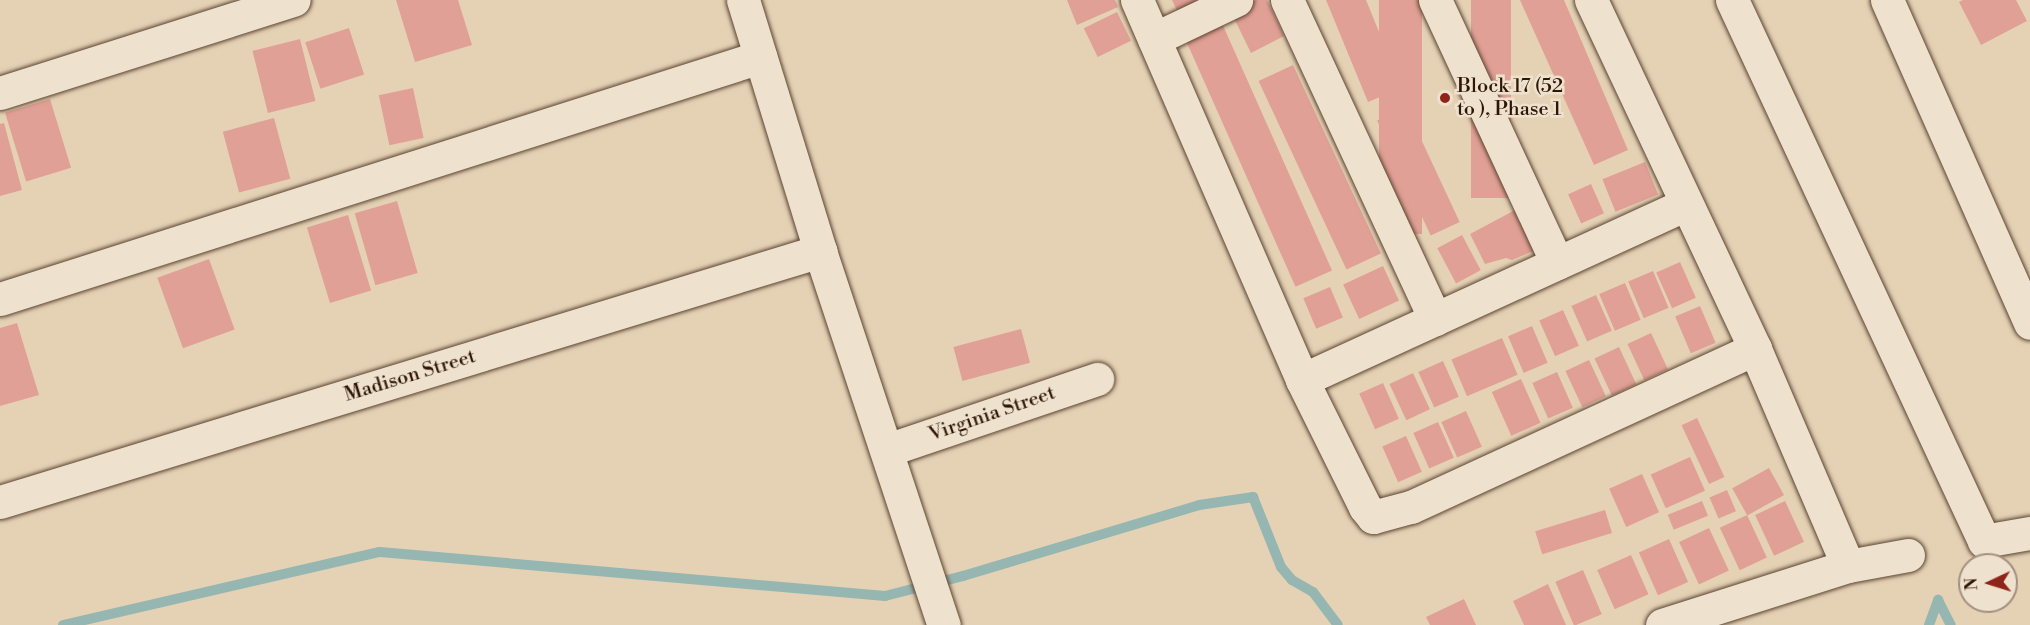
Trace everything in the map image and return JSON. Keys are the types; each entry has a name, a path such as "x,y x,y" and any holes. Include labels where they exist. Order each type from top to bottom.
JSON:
{"street":[{"path":"0,93 294,0"},
{"path":"743,0 820,251 912,522 943,622"},
{"path":"1137,0 1302,380 1365,507 1373,517 1411,507 1755,349"},
{"path":"1154,39 1236,0"},
{"path":"1287,0 1435,319"},
{"path":"1435,0 1557,263"},
{"path":"1591,0 1755,349 1848,566"},
{"path":"1732,0 1984,541 2030,533"},
{"path":"1887,0 2030,323"},
{"path":"0,299 760,57"},
{"path":"1302,380 1686,204"},
{"name":"Madison Street","path":"0,502 820,251"},
{"name":"Virginia Street","path":"887,450 1097,379"},
{"path":"1662,625 1848,566 1908,555"}],"building":[{"path":"396,0 458,0 472,45 415,62"},
{"path":"1067,0 1115,0 1118,7 1077,25"},
{"path":"1172,0 1215,0 1180,17"},
{"path":"1256,0 1267,0 1284,36 1251,53 1231,12"},
{"path":"1326,0 1366,0 1402,88 1368,102"},
{"path":"1379,0 1422,0 1422,234 1379,234"},
{"path":"1471,0 1511,0 1511,198 1471,198"},
{"path":"1520,0 1564,0 1628,150 1594,165"},
{"path":"1963,0 2016,0 2027,21 1981,45 1959,2"},
{"path":"1117,12 1131,41 1098,57 1084,28"},
{"path":"1221,21 1332,270 1295,287 1184,37"},
{"path":"349,28 364,75 320,89 305,42"},
{"path":"300,39 315,101 268,113 252,51"},
{"path":"1293,65 1381,254 1346,270 1259,81"},
{"path":"413,88 424,138 389,145 379,95"},
{"path":"50,99 71,168 26,182 5,113"},
{"path":"1406,107 1460,222 1431,236 1377,121"},
{"path":"274,118 290,179 239,193 223,132"},
{"path":"4,123 22,190 0,196 0,124"},
{"path":"1645,162 1658,194 1615,212 1602,179"},
{"path":"1591,184 1604,213 1581,223 1568,194"},
{"path":"397,201 418,273 375,285 355,213"},
{"path":"1517,209 1538,249 1512,260 1506,258 1485,264 1470,234"},
{"path":"348,215 371,291 330,303 307,228"},
{"path":"1462,235 1481,270 1456,283 1437,248"},
{"path":"209,259 235,329 183,348 157,278"},
{"path":"1680,262 1696,298 1672,308 1656,273"},
{"path":"1383,266 1399,300 1359,319 1343,285"},
{"path":"1653,271 1669,308 1644,318 1628,282"},
{"path":"1625,283 1641,320 1615,331 1599,294"},
{"path":"1330,287 1343,317 1316,329 1303,298"},
{"path":"1596,295 1612,331 1587,342 1571,306"},
{"path":"1700,306 1716,343 1691,353 1675,317"},
{"path":"1563,310 1579,346 1555,356 1539,321"},
{"path":"17,323 39,395 0,406 0,328"},
{"path":"1532,326 1548,363 1524,373 1508,336"},
{"path":"1021,329 1030,363 962,381 953,347"},
{"path":"1651,333 1668,369 1644,380 1627,344"},
{"path":"1502,338 1518,375 1467,396 1451,359"},
{"path":"1619,347 1636,384 1612,396 1595,358"},
{"path":"1589,360 1606,396 1582,407 1565,371"},
{"path":"1443,361 1459,397 1434,408 1418,372"},
{"path":"1557,372 1573,408 1548,419 1532,383"},
{"path":"1413,373 1430,409 1406,420 1389,384"},
{"path":"1521,379 1541,423 1511,436 1492,392"},
{"path":"1383,383 1399,419 1375,429 1359,394"},
{"path":"1466,411 1482,447 1457,458 1441,422"},
{"path":"1697,418 1724,477 1709,484 1682,425"},
{"path":"1438,422 1454,458 1429,469 1413,433"},
{"path":"1406,436 1422,472 1398,482 1382,447"},
{"path":"1690,457 1705,491 1666,508 1651,474"},
{"path":"1769,468 1784,495 1747,515 1732,488"},
{"path":"1642,474 1659,512 1626,527 1609,489"},
{"path":"1727,490 1736,511 1718,519 1710,497"},
{"path":"1702,501 1708,516 1674,530 1668,515"},
{"path":"1785,501 1804,542 1774,556 1755,515"},
{"path":"1605,510 1612,533 1542,554 1535,531"},
{"path":"1747,515 1767,558 1740,570 1720,528"},
{"path":"1709,528 1729,571 1699,585 1679,542"},
{"path":"1669,539 1688,582 1658,595 1639,552"},
{"path":"1631,555 1648,594 1615,609 1597,570"},
{"path":"1583,570 1602,614 1574,625 1555,582"},
{"path":"1548,584 1566,625 1524,625 1513,601"},
{"path":"1464,599 1476,625 1430,625 1426,617"}],"waterway":[{"path":"63,625 380,552 885,596 963,576 1199,505 1253,497 1281,567 1292,580 1313,592 1338,625"},
{"path":"1929,625 1938,600 1951,625"}],"place":[{"name":"Block 17 (52 to ), Phase 1","path":"1445,98"}]}
